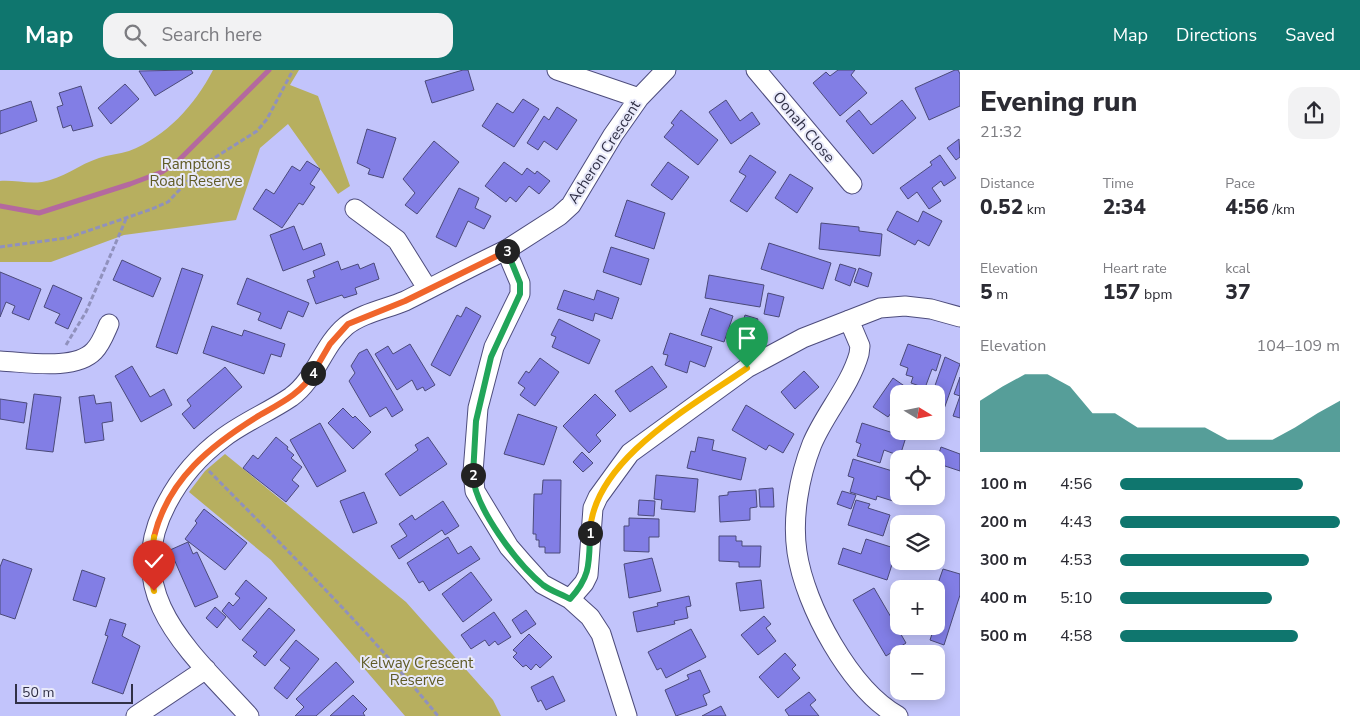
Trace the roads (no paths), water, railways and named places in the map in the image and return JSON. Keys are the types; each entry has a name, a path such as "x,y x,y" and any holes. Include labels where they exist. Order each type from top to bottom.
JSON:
{"street":[{"path":"557,70 639,98"},
{"name":"Acheron Crescent","path":"249,716 206,669 170,624 161,609 154,591 150,570 151,548 156,526 173,492 198,460 224,437 291,397 303,387 330,344 348,324 405,301 427,288 506,250 559,216 571,205 613,135 639,98 666,70"},
{"name":"Oonah Close","path":"756,70 852,184"},
{"path":"355,209 397,240 412,261 427,288"},
{"path":"506,250 520,283 520,294 491,357 476,421 474,482 478,499 509,547 542,584 570,599 590,617 601,634 627,716"},
{"path":"570,599 584,583 588,575 593,508 630,453 747,368 803,338 849,320 893,306 931,309 960,317"},
{"path":"849,320 860,346 860,354 812,445 797,506 797,553 815,610 839,654 854,677 872,696 898,716"},
{"path":"0,361 60,363 81,360 94,352 109,324"},
{"path":"136,716 206,669"}],"waterway":[{"path":"0,206 39,213 162,172 178,161 269,70"}],"park label":[{"name":"Ramptons Road Reserve","path":"196,172"},
{"name":"Kelway Crescent Reserve","path":"417,672"}]}
